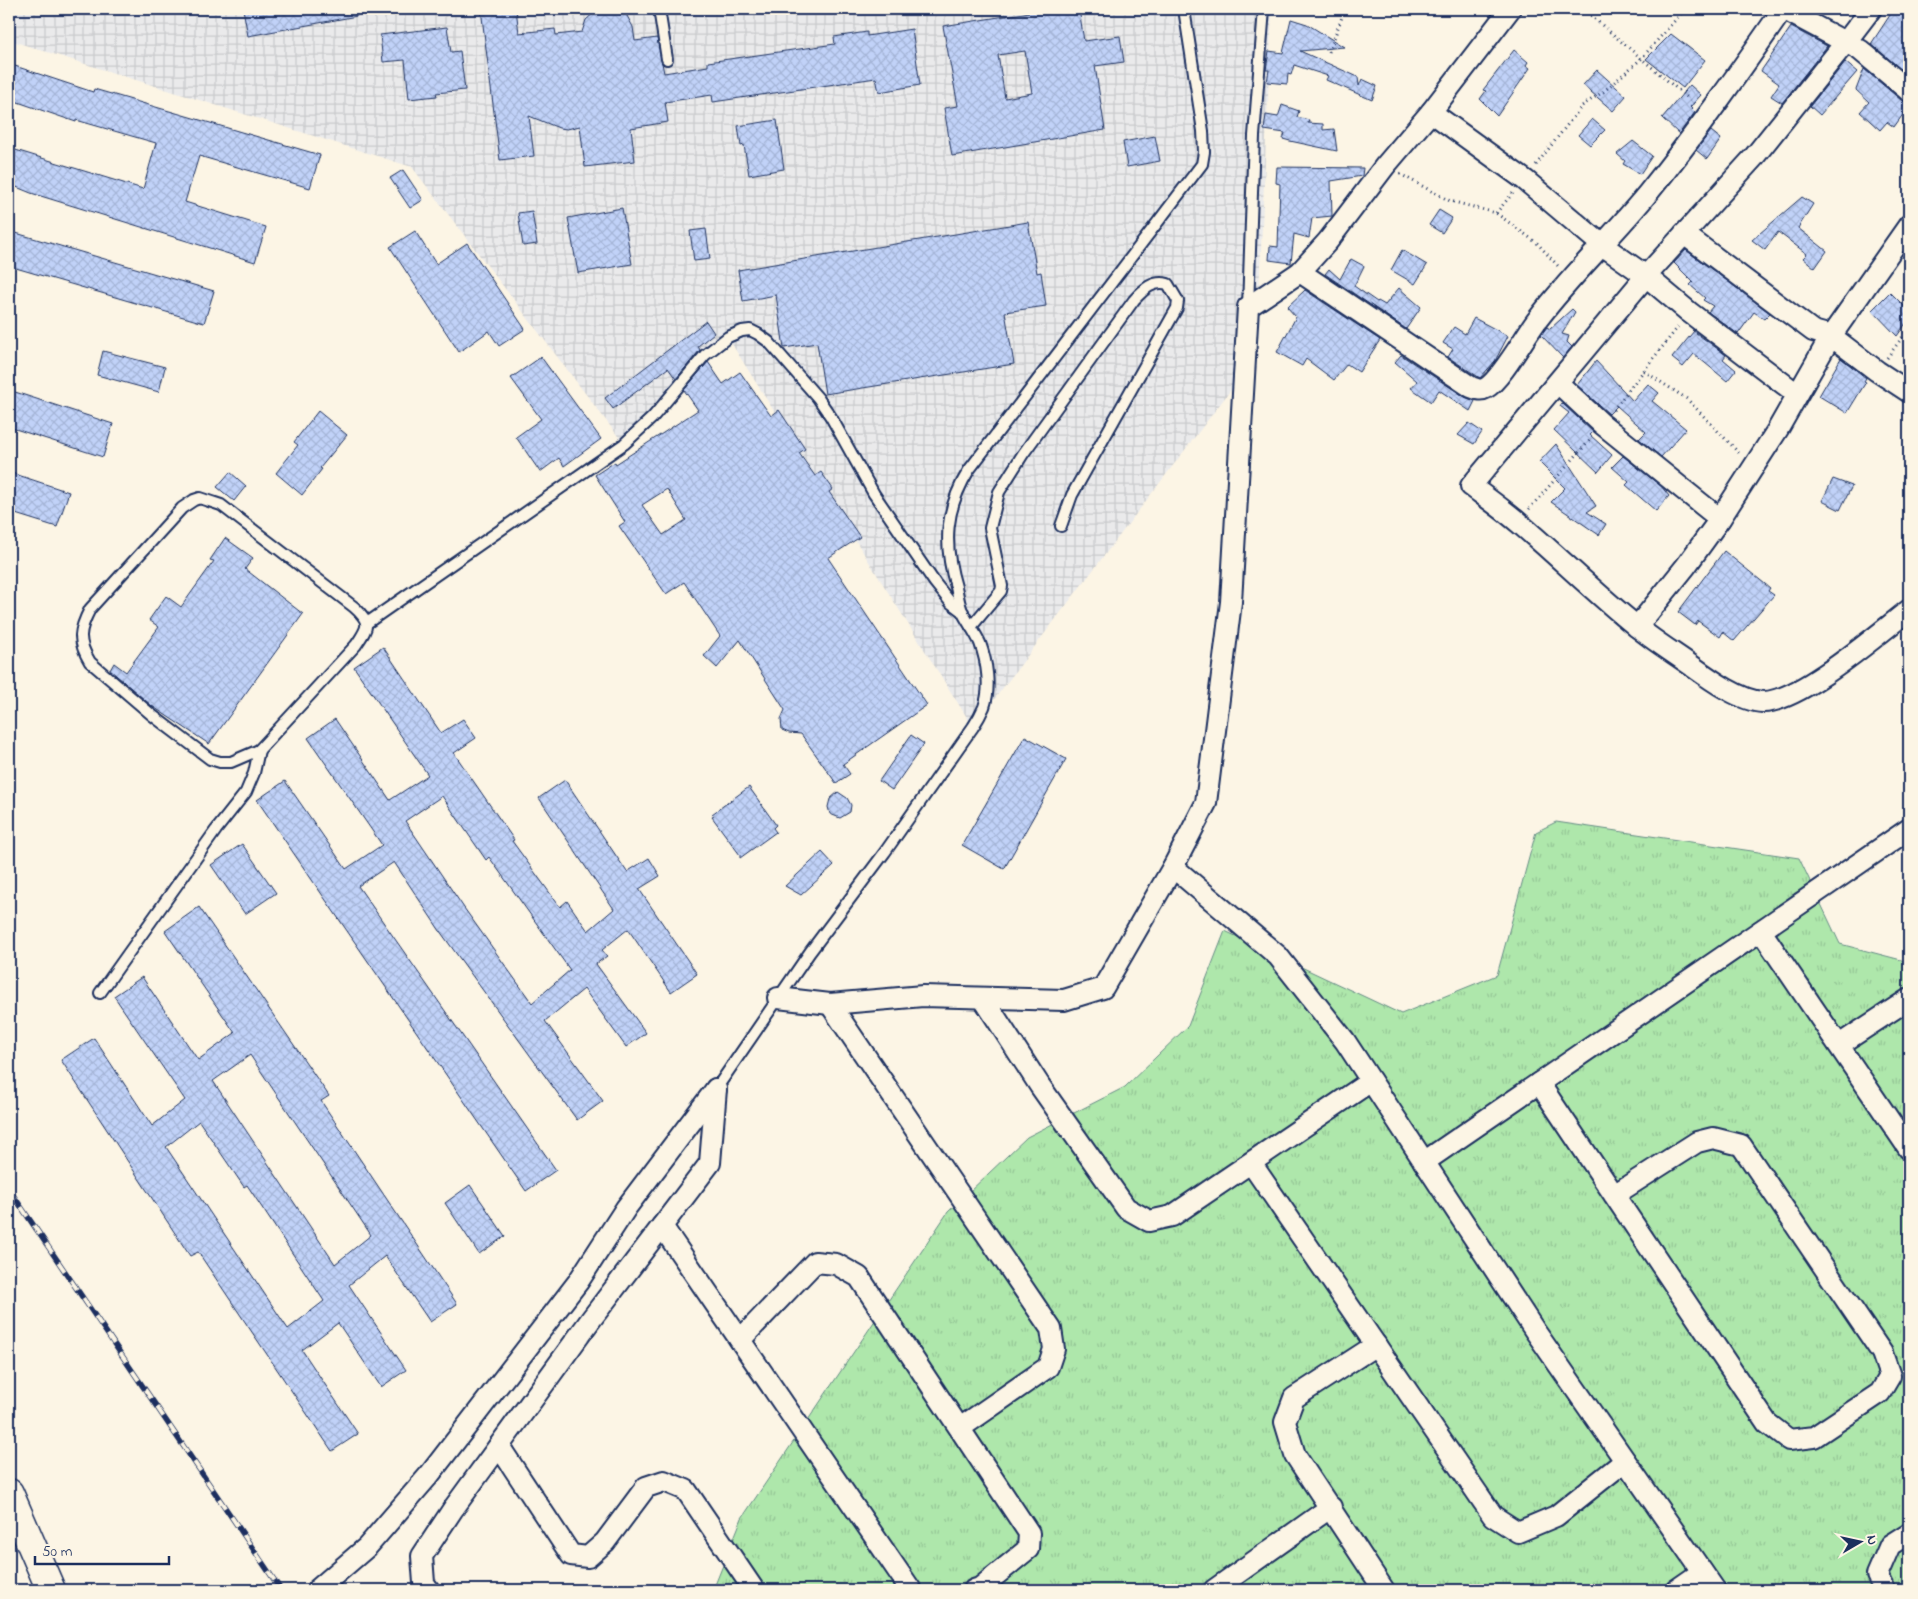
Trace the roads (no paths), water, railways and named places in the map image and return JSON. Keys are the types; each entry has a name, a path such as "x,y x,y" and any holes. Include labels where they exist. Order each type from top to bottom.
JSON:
{"street":[{"path":"778,998 830,1004 923,996 1064,1000 1103,988 1173,867 1206,804 1230,602 1248,307 1300,272 1431,112 1510,9"},
{"path":"1870,9 1846,43 1754,157 1646,276 1471,486 1518,522 1637,627 1731,692 1762,702 1781,698 1820,677 1909,610"},
{"path":"1300,272 1471,387 1479,390 1486,388 1570,280 1647,194 1790,10 1860,50 1909,91"},
{"path":"1431,112 1525,180 1602,245 1646,276 1689,312 1797,394"},
{"path":"1637,627 1686,566 1720,519 1778,429 1831,336 1909,225"},
{"path":"1684,234 1813,331 1831,336 1877,371 1909,392"},
{"path":"1558,383 1602,424 1720,519"},
{"path":"1424,1162 1909,829"},
{"path":"1173,867 1278,956 1345,1042 1530,1323 1715,1590"},
{"path":"1761,931 1909,1149"},
{"path":"983,998 1040,1086 1126,1208 1149,1221 1172,1216 1371,1080"},
{"path":"1839,1045 1909,999"},
{"path":"830,1004 1051,1329 1054,1350 1048,1367 960,1428"},
{"path":"1539,1083 1614,1195 1767,1423 1789,1440 1814,1437 1880,1393 1890,1376 1882,1353 1741,1145 1714,1138 1696,1142 1614,1195"},
{"path":"429,1590 424,1582 422,1556 498,1446 710,1163 716,1089"},
{"path":"320,1588 367,1547 430,1474 578,1282 626,1208 716,1089"},
{"path":"1251,1163 1493,1516 1518,1532 1556,1516 1625,1461"},
{"path":"662,1226 911,1590"},
{"path":"740,1340 815,1262 836,1264 859,1277 1029,1533 1028,1549 980,1588 974,1590"},
{"path":"1376,1345 1294,1398 1285,1422 1295,1454 1384,1590"},
{"path":"498,1446 571,1555 588,1557 605,1542 646,1487 664,1480 686,1490 754,1590"},
{"path":"9,1494 51,1590"},
{"path":"1214,1590 1331,1507"},
{"path":"1884,1590 1877,1575 1890,1545 1909,1533"},
{"path":"1676,1590 1702,1572"}],"lane":[{"path":"658,9 667,59"},
{"path":"716,1089 810,952 885,852 977,720 984,706 988,688 986,667 980,644 963,612 950,566 949,517 960,485 969,470 1202,164 1204,152 1203,131 1184,9"},
{"path":"1248,307 1254,136 1264,9"},
{"path":"971,627 1002,591 990,528 999,492 1023,454 1134,300 1144,289 1153,284 1161,282 1168,284 1178,301 1177,308 1072,495 1061,526"},
{"path":"367,624 624,444 652,418 705,355 728,338 742,331 750,330 769,342 818,398 831,417 874,494 935,583 951,603 963,612"},
{"path":"200,498 221,505 364,616 367,624 366,630 356,645 258,750 231,762 220,762 210,759 152,715 90,662 80,640 81,628 90,609 182,508 200,498"},
{"path":"100,993 216,830 246,792 254,772 258,750"}],"railway":[{"path":"9,1189 281,1590"}]}
